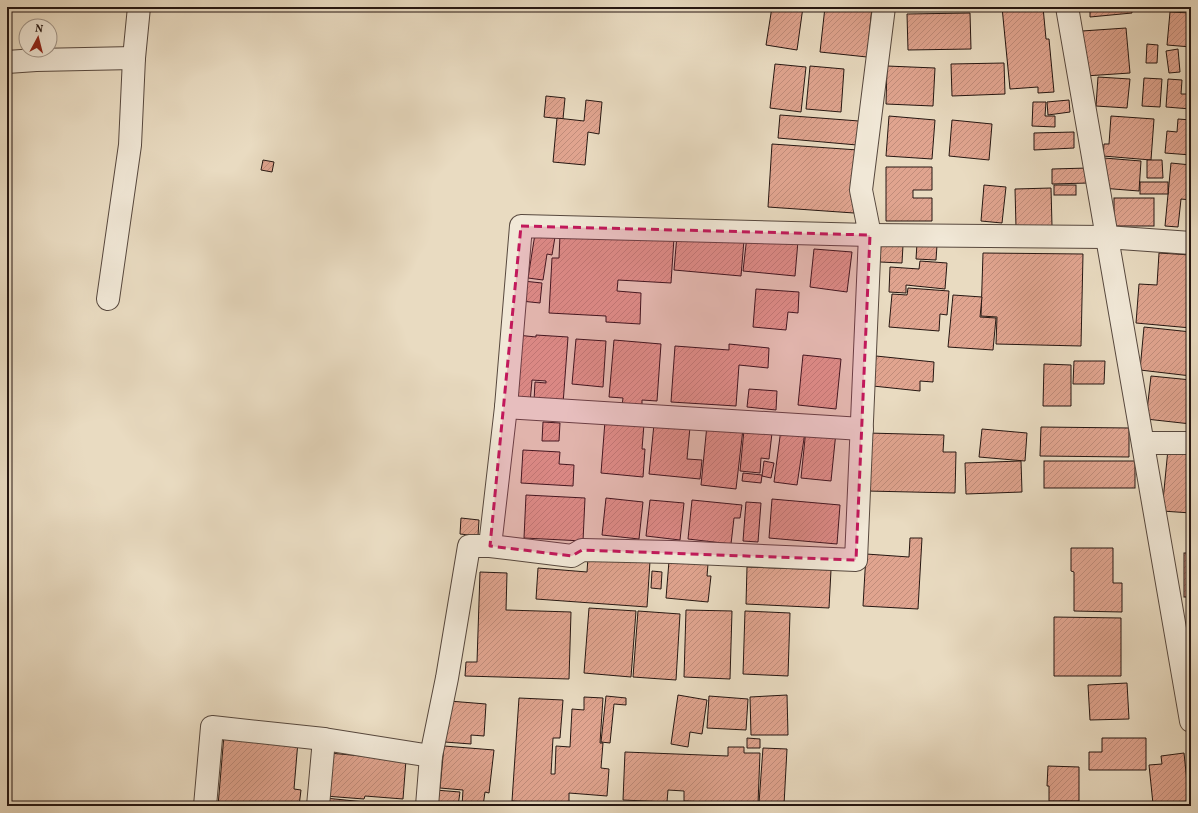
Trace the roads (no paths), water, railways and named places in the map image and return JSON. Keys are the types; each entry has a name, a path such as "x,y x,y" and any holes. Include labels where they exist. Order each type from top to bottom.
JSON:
{"street":[{"path":"108,299 130,145 134,58 139,7"},
{"path":"427,806 431,756 447,678 469,546 490,546 572,556 582,550 589,550 856,560 870,235 861,190 884,7"},
{"path":"1067,7 1191,721"},
{"path":"7,62 134,58"},
{"path":"490,546 506,407 520,226 870,235 1106,237 1191,242"},
{"path":"506,407 862,429"},
{"path":"1143,443 1191,443"},
{"path":"205,806 212,727 324,738 431,756"},
{"path":"318,806 324,738"}]}
